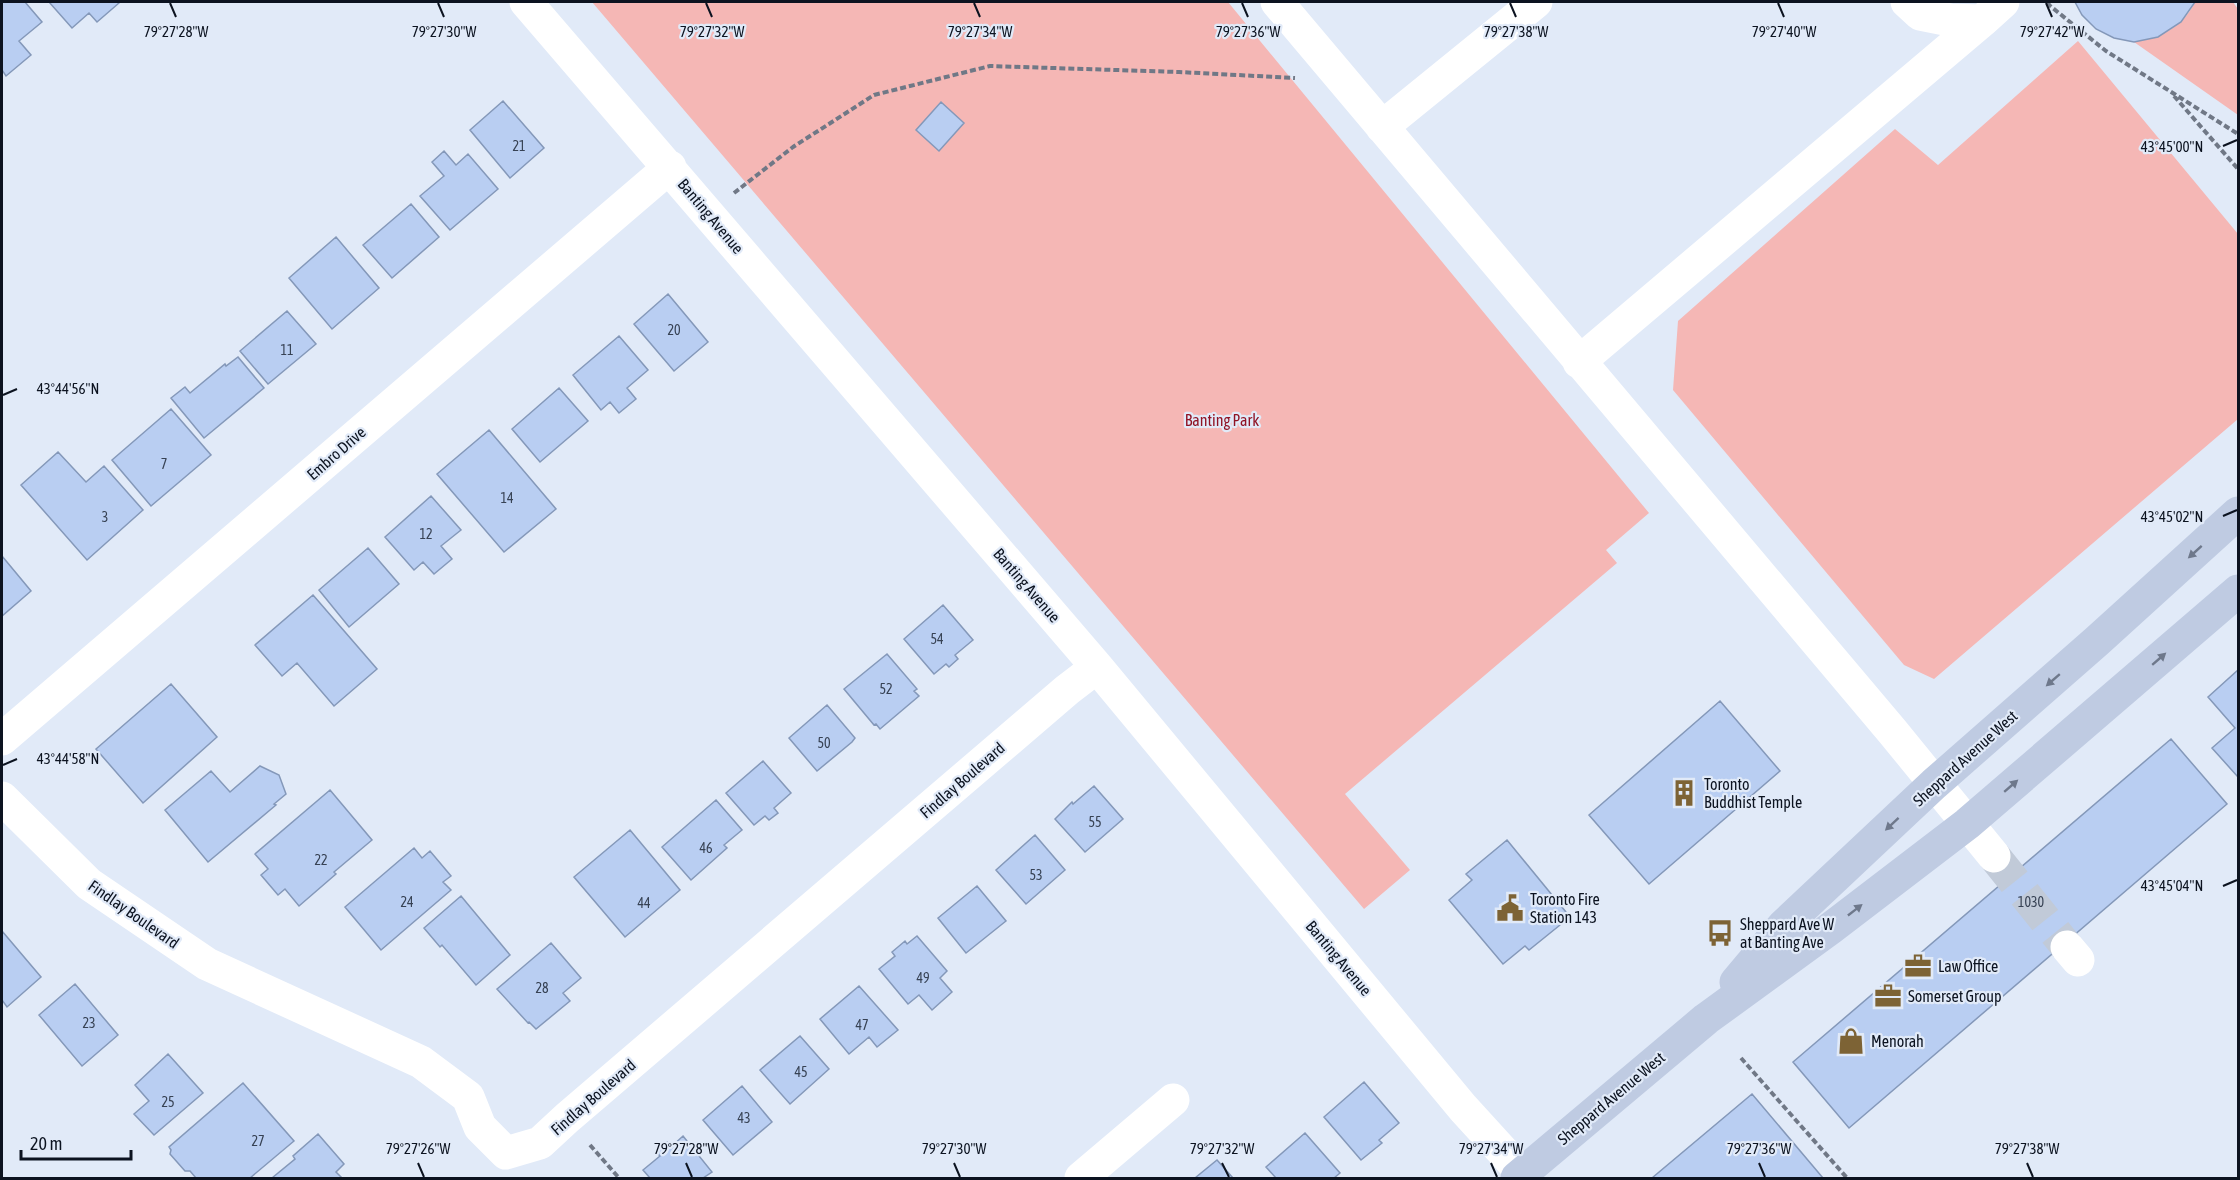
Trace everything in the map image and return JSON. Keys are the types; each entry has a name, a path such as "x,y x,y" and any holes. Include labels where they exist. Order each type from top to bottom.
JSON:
{"main road":[{"name":"Sheppard Avenue West","path":"1706,1018 1783,926 1934,784 2238,513"},
{"name":"Sheppard Avenue West","path":"1522,1177 1706,1018 1832,928 1966,824 2238,591"}],"street":[{"name":"Banting Avenue","path":"526,2 1097,667 1522,1177"},
{"path":"1277,2 1892,730 1994,856"},
{"path":"1382,128 1536,2"},
{"path":"1907,2 1920,14 1950,21 1993,11"},
{"path":"1579,362 1993,11"},
{"name":"Embro Drive","path":"2,739 670,167"},
{"name":"Findlay Boulevard","path":"2,798 89,884 207,964 421,1062 468,1097 480,1128 506,1153 540,1143 1067,690 1097,667"},
{"path":"1081,1179 1173,1100"}],"path":[{"path":"2048,2 2106,51 2238,134"},
{"path":"729,197 793,147 874,95 990,66 1179,72 1342,81"},
{"path":"2172,93 2238,169"},
{"path":"1741,1058 1847,1179"},
{"path":"567,1118 619,1179"}],"green space":[{"name":"Banting Park","path":"592,2 1228,2 1649,513 1606,550 1617,563 1345,794 1410,870 1364,909"},
{"path":"2195,2 2233,2 2238,9 2238,115 2134,42 2170,30 2184,19"},
{"path":"2078,41 2238,234 2238,419 1934,679 1904,665 1673,390 1678,321 1895,129 1938,165"}],"building":[{"path":"2,2 25,2 42,22 19,41 31,55 6,76 2,70"},
{"path":"49,2 119,3 97,22 89,13 72,28"},
{"path":"2075,2 2195,2 2181,22 2158,37 2134,42 2114,38 2096,29 2082,15"},
{"path":"503,101 544,148 510,178 470,130"},
{"path":"941,102 964,123 939,151 916,130"},
{"path":"444,151 456,165 468,154 498,189 450,230 420,196 444,176 432,162"},
{"path":"411,204 439,237 392,278 363,245"},
{"path":"336,237 379,288 332,329 289,278"},
{"path":"668,294 708,342 674,371 634,324"},
{"path":"287,311 316,344 268,384 240,351"},
{"path":"619,336 648,370 627,388 636,399 619,413 610,402 601,410 573,375"},
{"path":"238,357 264,388 204,438 171,398 185,387 190,393 225,364 226,366"},
{"path":"559,388 588,421 540,462 512,429"},
{"path":"171,409 211,455 151,506 112,460"},
{"path":"489,430 556,509 504,552 437,474"},
{"path":"58,452 86,482 104,466 143,510 87,560 21,485"},
{"path":"431,496 461,530 441,546 452,559 434,574 423,562 414,570 385,537"},
{"path":"368,548 399,584 349,627 319,590"},
{"path":"2,556 31,591 2,616"},
{"path":"313,595 377,669 334,706 297,663 282,676 255,645"},
{"path":"943,605 973,640 955,655 958,659 949,667 946,664 934,674 904,639"},
{"path":"887,654 917,689 914,691 919,696 880,729 844,689"},
{"path":"2238,670 2238,777 2212,748 2235,728 2208,697"},
{"path":"171,684 217,737 143,803 96,749"},
{"name":"Toronto Buddhist Temple","path":"1720,701 1780,771 1649,884 1589,815"},
{"path":"827,705 855,738 817,771 789,738"},
{"path":"2171,739 2227,804 1849,1128 1793,1062"},
{"path":"763,761 791,793 774,808 778,813 769,820 765,816 754,825 726,793"},
{"path":"260,766 279,775 286,794 208,862 165,810 211,771 230,792"},
{"path":"1094,786 1123,819 1085,852 1055,819 1072,802 1073,804"},
{"path":"330,790 372,840 299,906 285,889 278,895 261,875 268,869 255,854"},
{"path":"716,800 742,830 724,845 727,848 691,880 662,847"},
{"path":"630,830 680,890 625,937 574,877"},
{"path":"1035,835 1065,870 1026,904 996,870"},
{"name":"Toronto Fire Station 143","path":"1507,840 1570,917 1529,950 1525,946 1503,964 1449,900 1472,880 1466,874"},
{"path":"414,848 422,858 430,851 451,876 443,882 451,890 381,950 345,907"},
{"path":"977,886 1006,921 966,953 938,918"},
{"path":"461,896 510,955 476,985 442,945 440,947 424,928"},
{"path":"2,931 41,977 7,1007 2,1000"},
{"path":"917,936 947,971 940,978 952,992 932,1010 919,995 908,1004 879,969 895,956 892,952 905,941 907,944"},
{"path":"551,943 581,978 563,993 570,1001 536,1029 497,989"},
{"path":"75,984 118,1035 82,1066 39,1015"},
{"path":"859,986 898,1030 877,1047 869,1037 849,1054 820,1019"},
{"path":"800,1036 829,1069 790,1104 760,1070"},
{"path":"168,1054 203,1093 154,1135 134,1114 149,1101 135,1085"},
{"path":"1364,1082 1399,1123 1379,1140 1382,1143 1361,1160 1324,1117"},
{"path":"243,1083 294,1141 250,1178 196,1178 190,1171 185,1171 170,1154 169,1147"},
{"path":"742,1086 772,1122 733,1155 703,1120"},
{"path":"1752,1094 1823,1178 1652,1178"},
{"path":"1305,1133 1340,1173 1334,1178 1276,1178 1266,1167"},
{"path":"318,1134 344,1164 336,1172 342,1178 272,1178 295,1159 293,1156"},
{"path":"683,1136 712,1172 703,1178 650,1178 643,1170 660,1156 655,1151 667,1142 671,1147"},
{"path":"1217,1160 1233,1178 1195,1178"}],"tunnel":[{"path":"1994,856 2067,947"}],"place":[{"name":"Toronto Buddhist Temple","path":"1684,793"},
{"name":"Toronto Fire Station 143","path":"1510,908"},
{"name":"Sheppard Ave W at Banting Ave","path":"1720,933"},
{"name":"Law Office","path":"1918,966"},
{"name":"Somerset Group","path":"1888,996"},
{"name":"Menorah","path":"1851,1041"}]}
